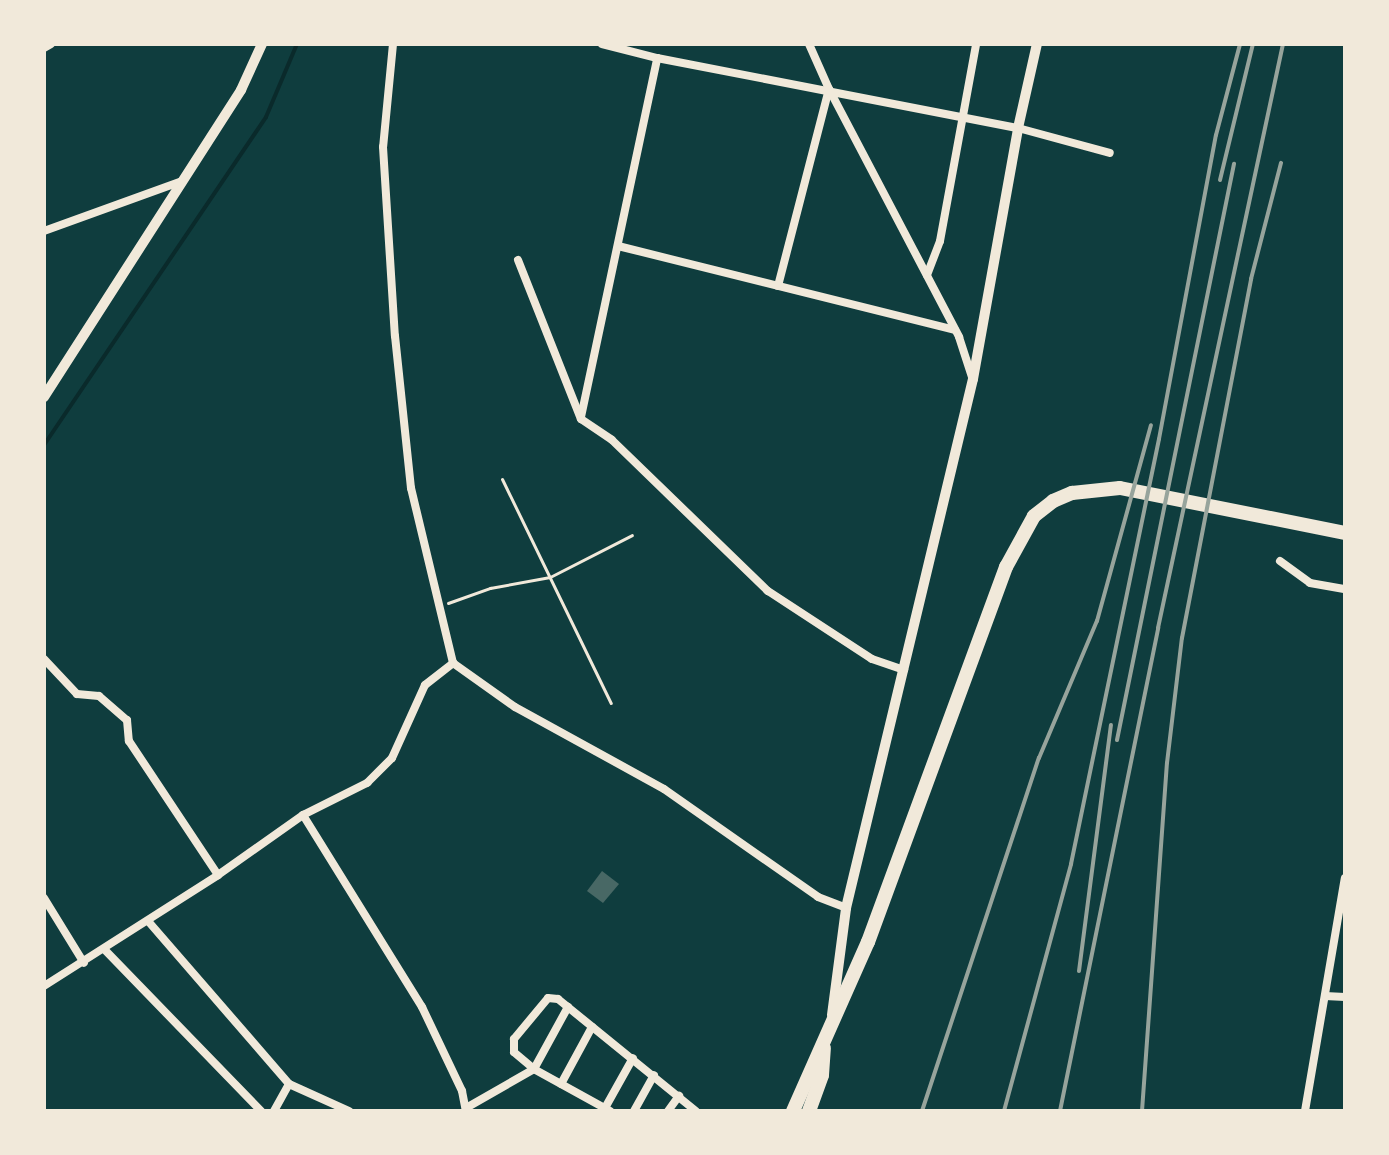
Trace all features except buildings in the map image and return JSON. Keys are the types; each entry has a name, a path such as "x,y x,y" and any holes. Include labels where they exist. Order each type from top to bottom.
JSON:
{"highway":[{"path":"793,1111 868,942 1019,540 1034,516 1053,501 1093,489 1120,488 1345,533"},
{"path":"809,1111 822,1075 824,1043"}],"street":[{"path":"44,48 51,44"},
{"path":"44,397 241,90 262,44"},
{"path":"393,44 383,147 395,336 411,488 453,663 515,707 664,789 818,897 846,908"},
{"path":"602,44 657,58 1018,128 1110,153"},
{"path":"809,44 829,89 956,330 973,379"},
{"path":"815,59 821,44"},
{"path":"927,275 940,241 976,44"},
{"path":"831,1025 846,908 973,379 1018,128 1037,44"},
{"path":"581,419 657,58"},
{"path":"778,286 829,89"},
{"path":"44,231 183,181"},
{"path":"618,246 956,330"},
{"path":"518,260 581,419 612,440 768,591 872,659 904,670"},
{"path":"1280,561 1310,583 1345,589"},
{"path":"44,659 77,694 99,696 127,720 129,741 218,875"},
{"path":"44,986 218,875 303,815 367,783 392,758 425,685 453,663"},
{"path":"303,815 422,1007 462,1091 466,1110 534,1069 568,1007"},
{"path":"1305,1111 1345,878"},
{"path":"44,898 84,963"},
{"path":"148,921 289,1084 349,1111"},
{"path":"104,949 261,1111"},
{"path":"1325,996 1345,997"},
{"path":"633,1058 608,1110 534,1069 514,1052 514,1039 548,998 558,999 592,1027 633,1058 654,1075 696,1111"},
{"path":"561,1084 592,1027"},
{"path":"634,1111 654,1075"},
{"path":"274,1111 289,1084"},
{"path":"668,1111 679,1096"}],"path":[{"path":"502,479 611,703"},
{"path":"437,606 490,588 550,577 632,535"}],"waterway":[{"path":"44,445 266,117 297,44"}],"railway":[{"path":"1004,1111 1071,864 1159,439 1216,135 1240,44"},
{"path":"1220,180 1253,44"},
{"path":"1060,1111 1158,628 1283,44"},
{"path":"1142,1111 1167,763 1182,638 1251,279 1281,163"},
{"path":"1117,740 1234,164"},
{"path":"922,1111 1039,758 1097,621 1151,425"},
{"path":"1079,971 1111,725"}]}
